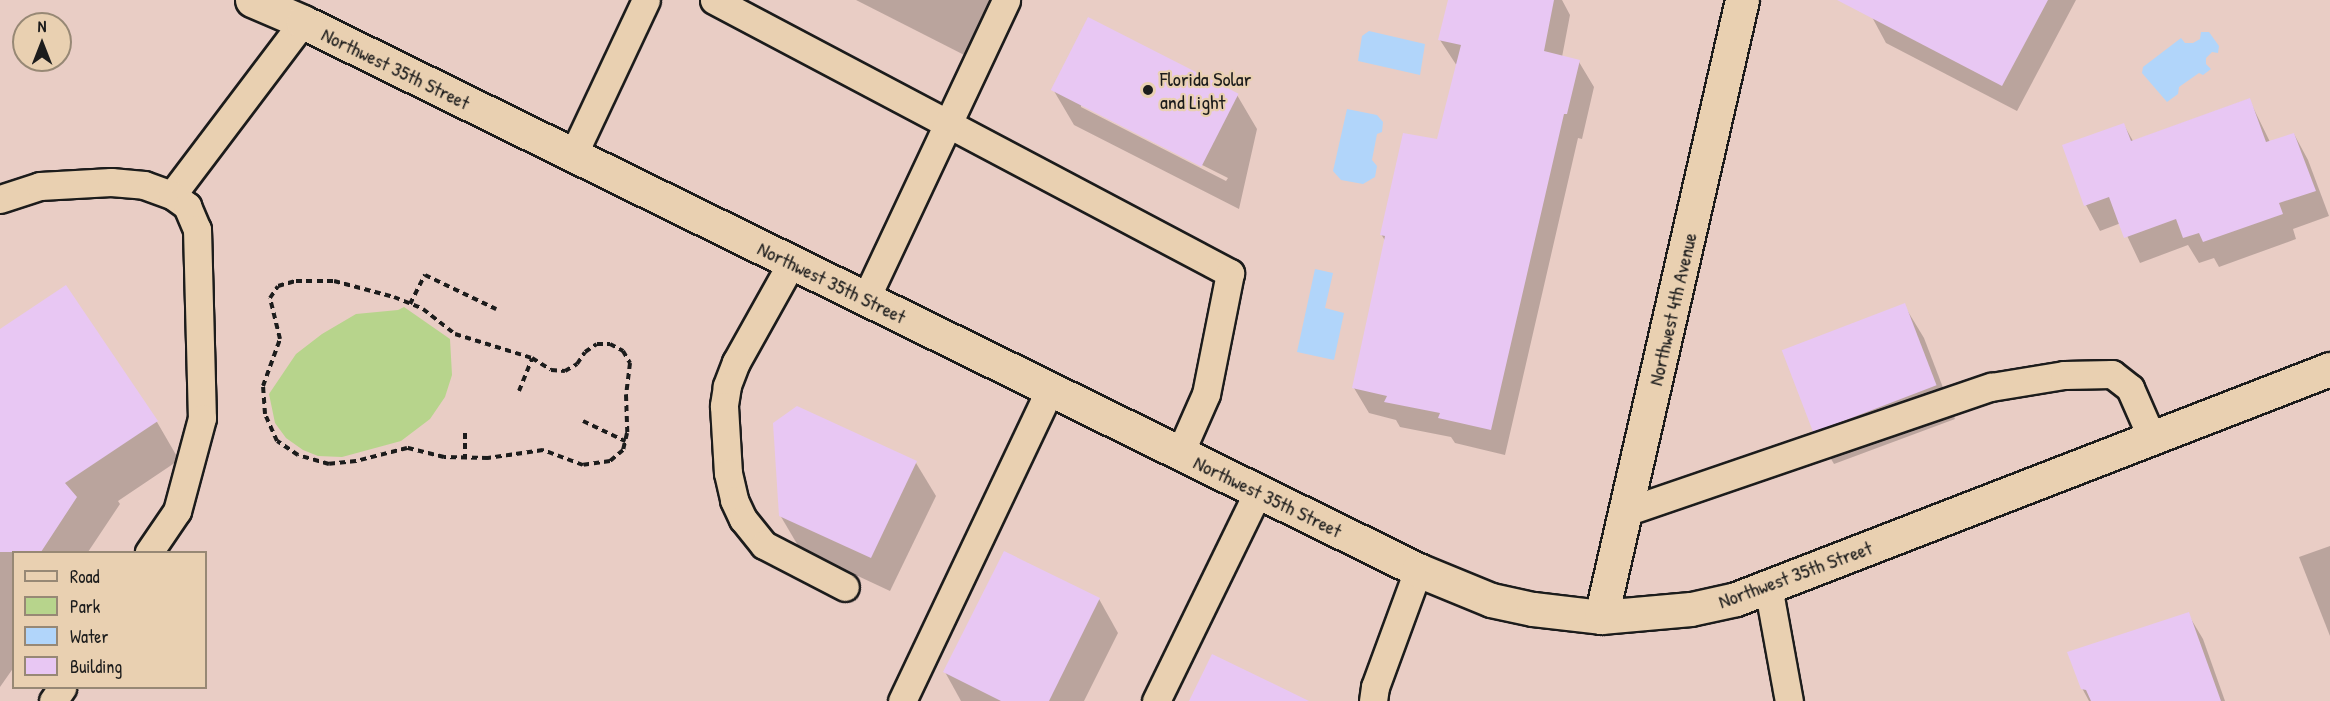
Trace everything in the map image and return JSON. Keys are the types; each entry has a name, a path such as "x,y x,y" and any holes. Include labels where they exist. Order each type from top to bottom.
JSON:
{"street":[{"name":"Northwest 35th Street","path":"252,0 303,22 1418,570 1491,600 1533,609 1601,617 1691,609 1736,599 2330,369"},
{"name":"Northwest 4th Avenue","path":"1601,617 1742,0"}],"lane":[{"path":"573,155 646,0"},
{"path":"714,0 1230,273 1206,394 1180,453"},
{"path":"866,298 1006,0"},
{"path":"172,195 303,22"},
{"path":"0,199 40,186 78,182 144,185 172,195 187,206 197,229 202,418 177,511 150,551"},
{"path":"792,262 736,362 727,386 724,406 728,473 734,500 743,519 764,545 845,587"},
{"path":"1626,512 1991,387 2064,375 2112,374 2130,388 2152,438"},
{"path":"902,701 1050,389"},
{"path":"1156,701 1258,492"},
{"path":"1373,701 1375,687 1418,570"},
{"path":"1768,586 1789,701"}],"path":[{"path":"410,304 425,275 496,309"},
{"path":"296,281 334,282 410,304 423,309 455,334 532,358 551,370 565,371 577,364 585,352 597,344 610,344 623,351 630,363 623,450 610,461 597,465 583,465 543,450 488,458 444,457 407,448 356,461 329,464 298,455 277,441 266,414 262,386 280,339 270,298 278,286 296,281"},
{"path":"519,391 532,358"},
{"path":"583,421 625,441"},
{"path":"465,433 465,457"}],"green space":[{"path":"404,307 450,339 452,375 445,397 430,419 401,441 342,457 318,456 303,450 286,438 275,423 269,394 296,354 322,334 356,314 398,310"}],"water":[{"path":"1369,31 1425,44 1420,75 1358,61 1362,36"},
{"path":"2201,32 2209,32 2219,46 2218,53 2212,52 2206,58 2206,64 2211,69 2203,75 2199,73 2179,87 2178,94 2167,102 2142,73 2143,67 2181,38 2185,43 2193,43 2200,39"},
{"path":"1347,109 1377,115 1383,122 1382,132 1377,134 1372,160 1377,166 1375,177 1363,184 1341,180 1333,171"},
{"path":"1315,269 1333,273 1325,308 1344,313 1334,360 1297,352"}],"building":[{"path":"1448,0 1554,0 1544,51 1580,60 1567,114 1564,114 1491,430 1438,418 1440,413 1384,402 1387,396 1352,388 1385,236 1380,235 1403,133 1437,139 1461,45 1438,40"},
{"path":"1837,0 2048,0 2002,86"},
{"path":"1088,17 1239,94 1201,167 1051,90"},
{"path":"2250,98 2266,142 2294,133 2316,191 2279,203 2283,214 2203,242 2199,233 2183,238 2176,219 2124,238 2109,197 2084,206 2062,145 2124,123 2131,141"},
{"path":"66,285 158,421 65,483 77,497 42,551 0,552 0,329"},
{"path":"1905,303 1937,385 1813,432 1782,350"},
{"path":"797,406 917,461 871,558 779,516 773,423"},
{"path":"1004,551 1100,598 1049,701 1001,701 943,672"},
{"path":"2189,612 2221,701 2091,701 2086,690 2081,689 2067,652"},
{"path":"1212,654 1309,701 1189,701"}],"place":[{"name":"Florida Solar and Light","path":"1148,90"}]}
